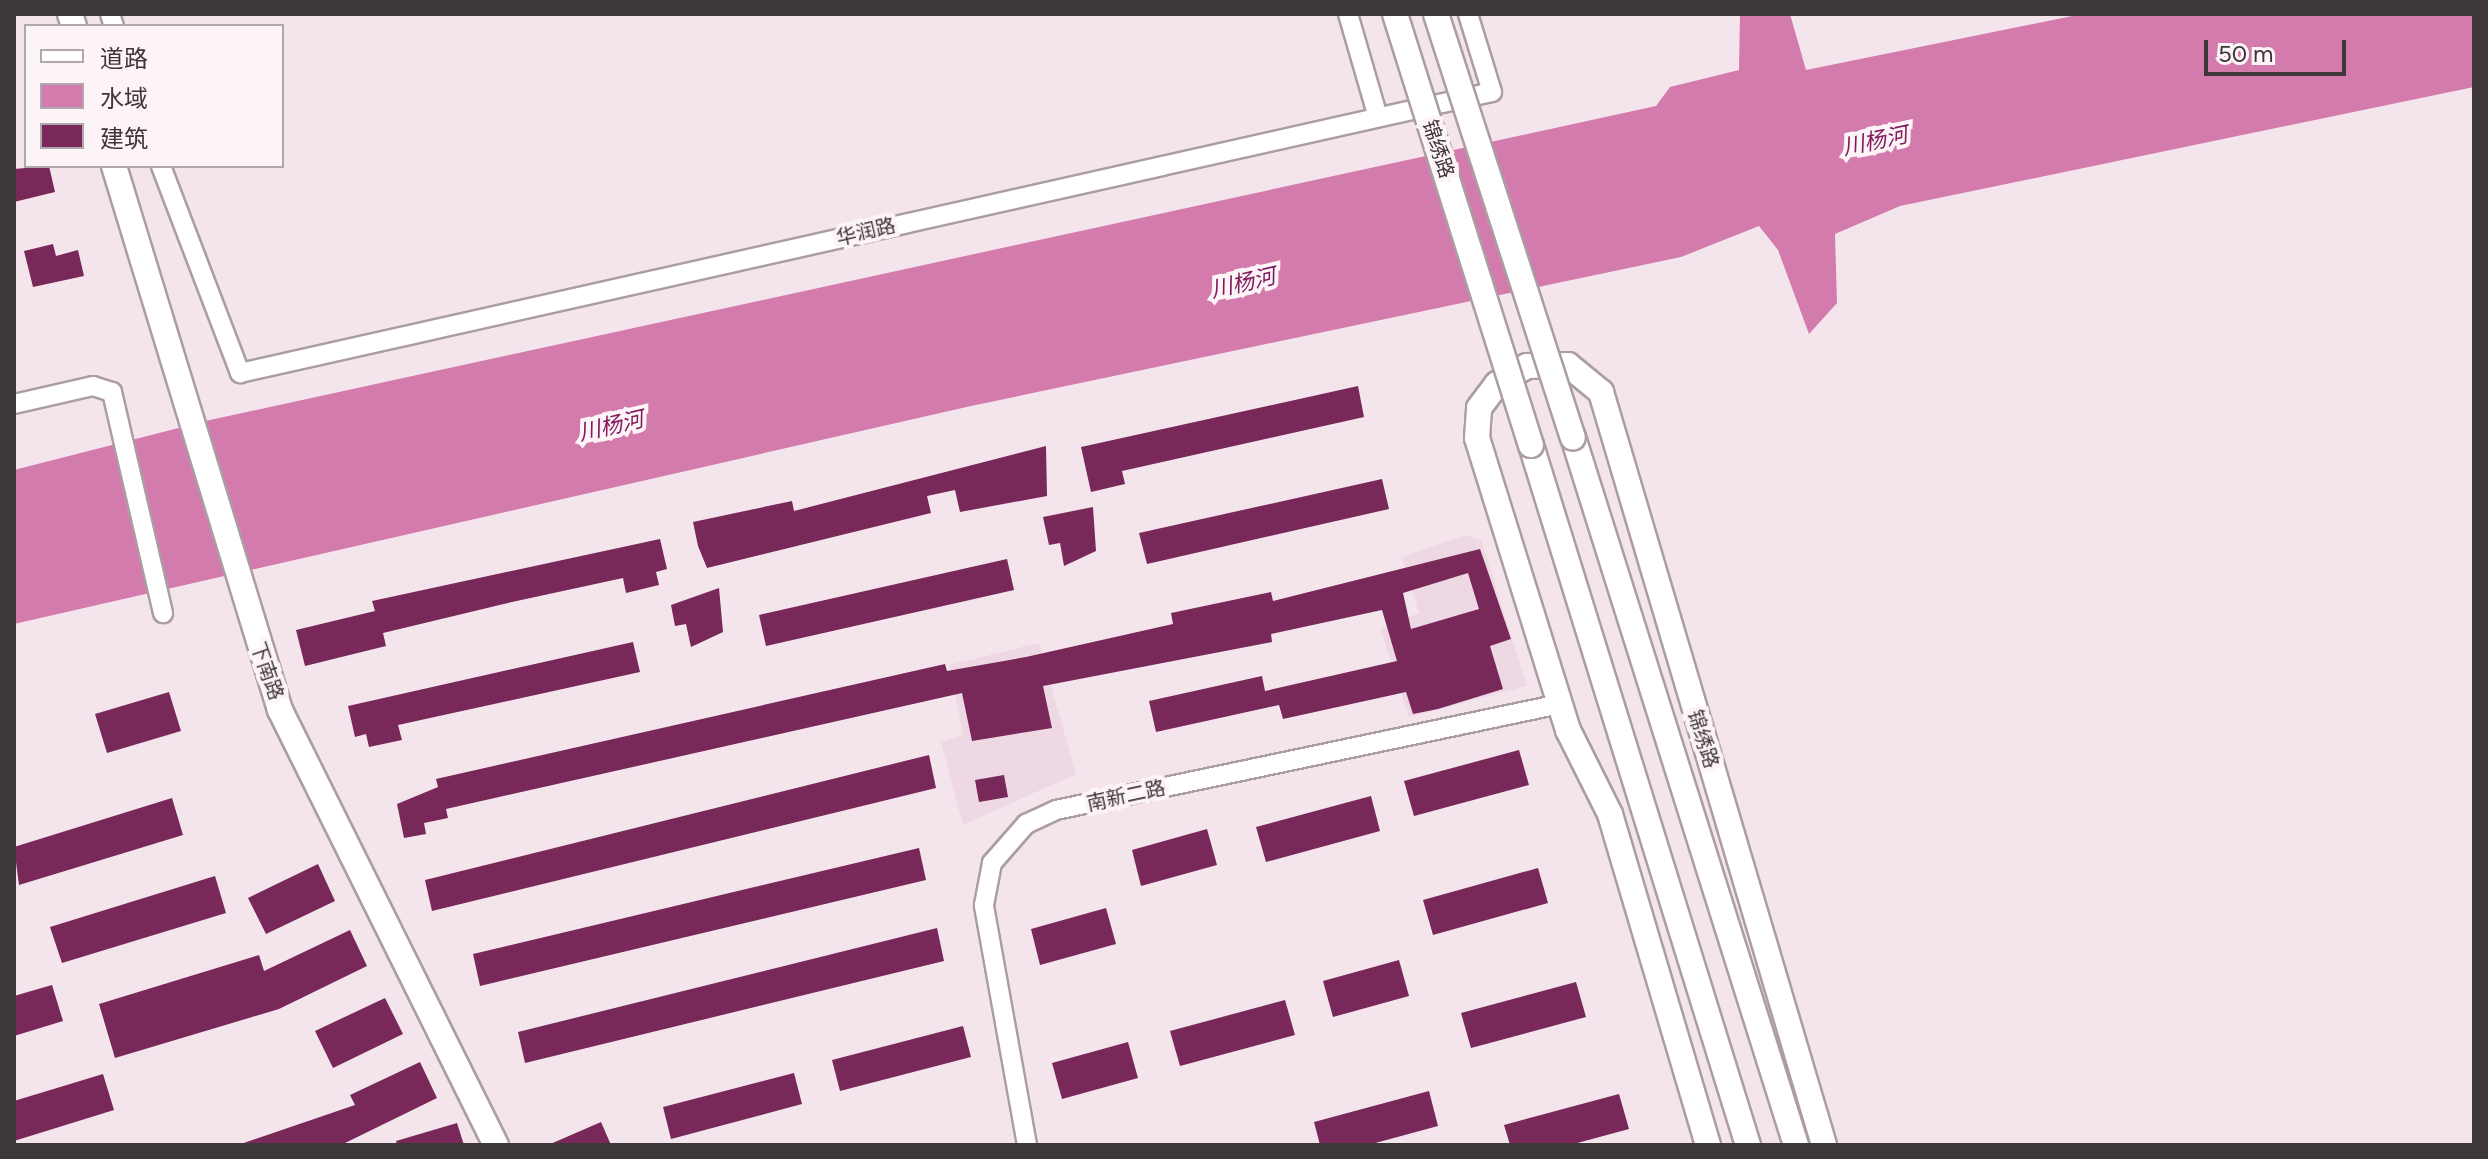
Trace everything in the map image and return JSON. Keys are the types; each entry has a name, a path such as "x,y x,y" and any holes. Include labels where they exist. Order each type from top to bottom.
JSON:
{"main road":[{"name":"锦绣路","path":"1395,14 1748,1145"},
{"name":"锦绣路","path":"1436,14 1796,1145"},
{"name":"下南路","path":"115,168 266,670 402,968 496,1145"},
{"name":"锦绣路","path":"1708,1145 1610,814 1560,704 1477,438 1479,408 1497,384 1541,365 1568,365 1601,392 1824,1145"}],"street":[{"path":"1348,14 1378,117"},
{"name":"华润路","path":"162,168 240,373 1492,92 1468,14"},
{"path":"14,404 93,386 112,392 163,613"},
{"name":"南新二路","path":"1027,1145 984,905 992,863 1026,824 1056,810 1560,704"}],"shaded area":[{"path":"1465,535 1481,540 1527,686 1409,717 1380,628 1419,613 1402,557"},
{"path":"1039,643 1076,774 963,825 941,742 963,734 949,665"}],"water":[{"name":"川杨河","path":"1740,14 1790,14 1806,70 2082,14 2474,14 2474,87 1900,206 1835,234 1837,303 1809,334 1778,250 1759,226 1681,257 971,406 14,624 14,470 210,420 1656,106 1670,87 1739,70"}],"building":[{"path":"49,168 55,192 14,202 14,169"},
{"path":"53,244 56,256 78,250 84,276 33,287 24,251"},
{"path":"1358,386 1364,417 1122,471 1125,484 1091,492 1081,447"},
{"path":"1046,446 1047,496 960,512 955,490 927,496 931,513 707,568 698,546 693,522 792,501 794,511"},
{"path":"1382,479 1389,509 1147,564 1139,533"},
{"path":"1093,507 1096,551 1064,566 1060,543 1049,545 1043,517"},
{"path":"660,539 667,569 656,572 659,585 626,593 623,578 512,602 383,633 386,646 305,666 296,630 375,611 372,601"},
{"path":"1480,549 1511,639 1490,646 1503,689 1413,714 1406,692 1283,719 1279,705 1156,732 1149,701 1262,676 1265,691 1397,661 1382,610 1271,634 1272,642 1043,686 1052,728 972,741 962,693 446,809 448,818 424,823 426,834 404,838 397,804 438,787 436,779 945,664 947,671 1173,624 1171,613 1271,592 1273,601","holes":["1468,573 1479,609 1411,629 1403,593"]},
{"path":"1007,559 1014,590 766,646 759,615"},
{"path":"719,588 723,632 691,647 686,624 675,626 671,605"},
{"path":"633,642 640,672 398,725 402,740 369,747 366,734 355,737 348,706"},
{"path":"169,692 181,731 107,753 95,714"},
{"path":"1519,750 1529,785 1414,816 1404,781"},
{"path":"929,755 936,788 432,911 425,880"},
{"path":"1004,775 1008,797 979,802 975,780"},
{"path":"1371,796 1380,831 1266,862 1256,827"},
{"path":"172,798 183,835 19,885 14,847"},
{"path":"1207,829 1217,865 1141,886 1132,850"},
{"path":"919,848 926,880 480,986 473,954"},
{"path":"318,864 335,901 266,934 248,898"},
{"path":"1538,868 1548,903 1433,935 1423,900"},
{"path":"215,876 226,913 62,963 50,927"},
{"path":"1106,908 1116,944 1040,965 1031,929"},
{"path":"937,928 944,961 525,1063 518,1032"},
{"path":"350,930 367,966 279,1009 115,1058 99,1004 259,955 264,971"},
{"path":"1399,960 1409,996 1333,1017 1323,981"},
{"path":"1576,982 1586,1017 1471,1048 1461,1013"},
{"path":"52,985 63,1021 14,1036 14,996"},
{"path":"385,998 403,1034 333,1068 315,1031"},
{"path":"1285,1000 1295,1035 1180,1066 1170,1031"},
{"path":"963,1026 971,1057 840,1091 832,1060"},
{"path":"1128,1042 1138,1078 1062,1099 1052,1063"},
{"path":"420,1062 437,1098 341,1145 238,1145 355,1105 350,1095"},
{"path":"794,1073 802,1104 671,1139 663,1107"},
{"path":"103,1074 114,1110 14,1141 14,1101"},
{"path":"1429,1091 1438,1126 1368,1145 1320,1145 1314,1122"},
{"path":"1619,1094 1629,1129 1570,1145 1510,1145 1504,1125"},
{"path":"601,1122 611,1145 548,1145"},
{"path":"457,1123 464,1145 397,1145 396,1141"}]}
